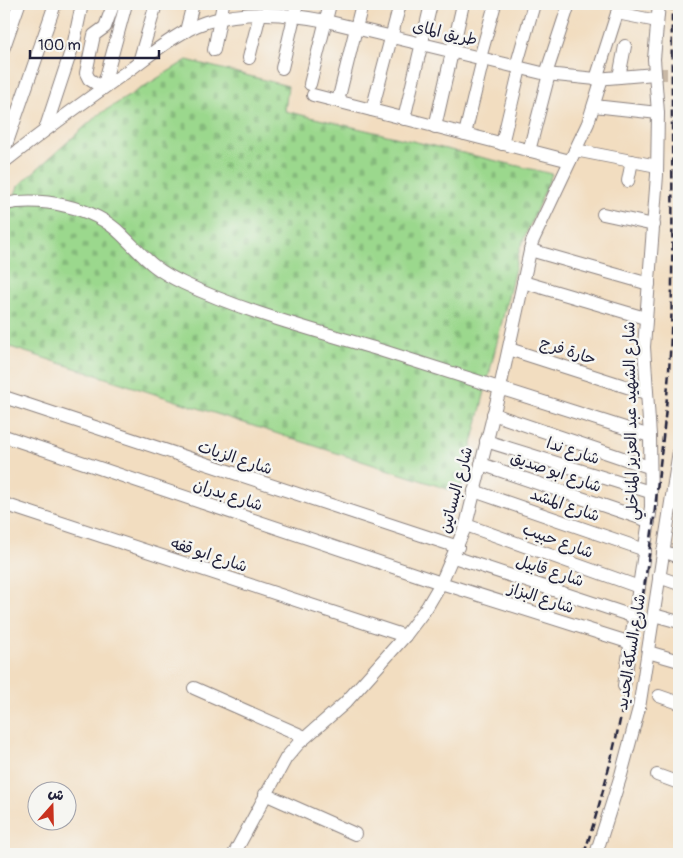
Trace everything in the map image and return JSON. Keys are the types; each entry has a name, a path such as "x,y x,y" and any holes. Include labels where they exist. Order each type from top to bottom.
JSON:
{"street":[{"path":"4,47 19,4"},
{"path":"4,151 55,4"},
{"path":"45,130 68,61 82,4"},
{"path":"112,8 104,29 94,35 85,71 89,79 103,88 126,4"},
{"path":"139,62 156,4"},
{"path":"186,31 193,4"},
{"path":"214,50 223,4"},
{"path":"330,4 311,89 338,102 529,151 632,161 657,166"},
{"path":"338,102 362,4"},
{"path":"372,110 400,4"},
{"path":"404,119 431,4"},
{"path":"435,126 463,4"},
{"path":"465,134 495,4"},
{"path":"502,144 518,67 534,4"},
{"path":"529,151 548,74 569,4"},
{"name":"شارع الشهيد عبد العزيز المناخلي","path":"624,686 649,521 650,436 646,393 645,318 654,225 657,166 658,113 655,74 658,4"},
{"path":"282,68 296,9"},
{"name":"طريق الماى","path":"4,162 139,62 186,31 221,19 261,10 296,9 326,21 548,74 599,78 655,74"},
{"path":"619,9 657,21"},
{"name":"شارع البساتين","path":"234,854 286,758 305,737 344,702 405,636 427,608 456,552 466,525 500,388 530,250 536,232 573,156 594,106 599,78 619,9"},
{"path":"249,58 261,10"},
{"path":"107,22 120,25"},
{"path":"619,77 625,46"},
{"path":"594,106 658,113"},
{"path":"628,181 632,161"},
{"path":"4,204 34,201 82,212 120,232 155,268 185,284 320,333 650,436"},
{"path":"602,214 654,225"},
{"path":"530,250 649,284"},
{"path":"523,282 645,318"},
{"name":"حارة فرج","path":"509,349 646,393"},
{"name":"شارع الزيات","path":"4,397 456,552"},
{"path":"493,414 649,467"},
{"name":"شارع بدران","path":"4,436 441,583"},
{"name":"شارع ندا","path":"486,441 650,492"},
{"name":"شارع السكة الحديد","path":"596,854 635,726 654,615 662,551 674,513 679,459"},
{"name":"شارع ابو صديق","path":"481,464 649,521"},
{"name":"شارع المشد","path":"474,491 645,550"},
{"name":"شارع ابو قفه","path":"4,504 405,636"},
{"name":"شارع حبيب","path":"466,525 639,587"},
{"path":"662,551 679,557"},
{"name":"شارع قابيل","path":"456,552 635,617"},
{"path":"659,577 679,584"},
{"name":"شارع البزاز","path":"441,583 631,644"},
{"path":"654,615 679,622"},
{"path":"648,652 679,661"},
{"path":"194,688 305,737"},
{"path":"659,696 679,703"},
{"path":"657,775 679,783"},
{"path":"265,794 355,834"}],"green space":[{"path":"187,60 288,86 285,111 552,174 520,248 460,493 4,345 4,226 18,186 98,115"}],"tunnel":[{"path":"655,74 679,74"}],"railway":[{"path":"584,854 608,771 635,645 654,517 664,424 670,355 672,291 672,4"}]}
